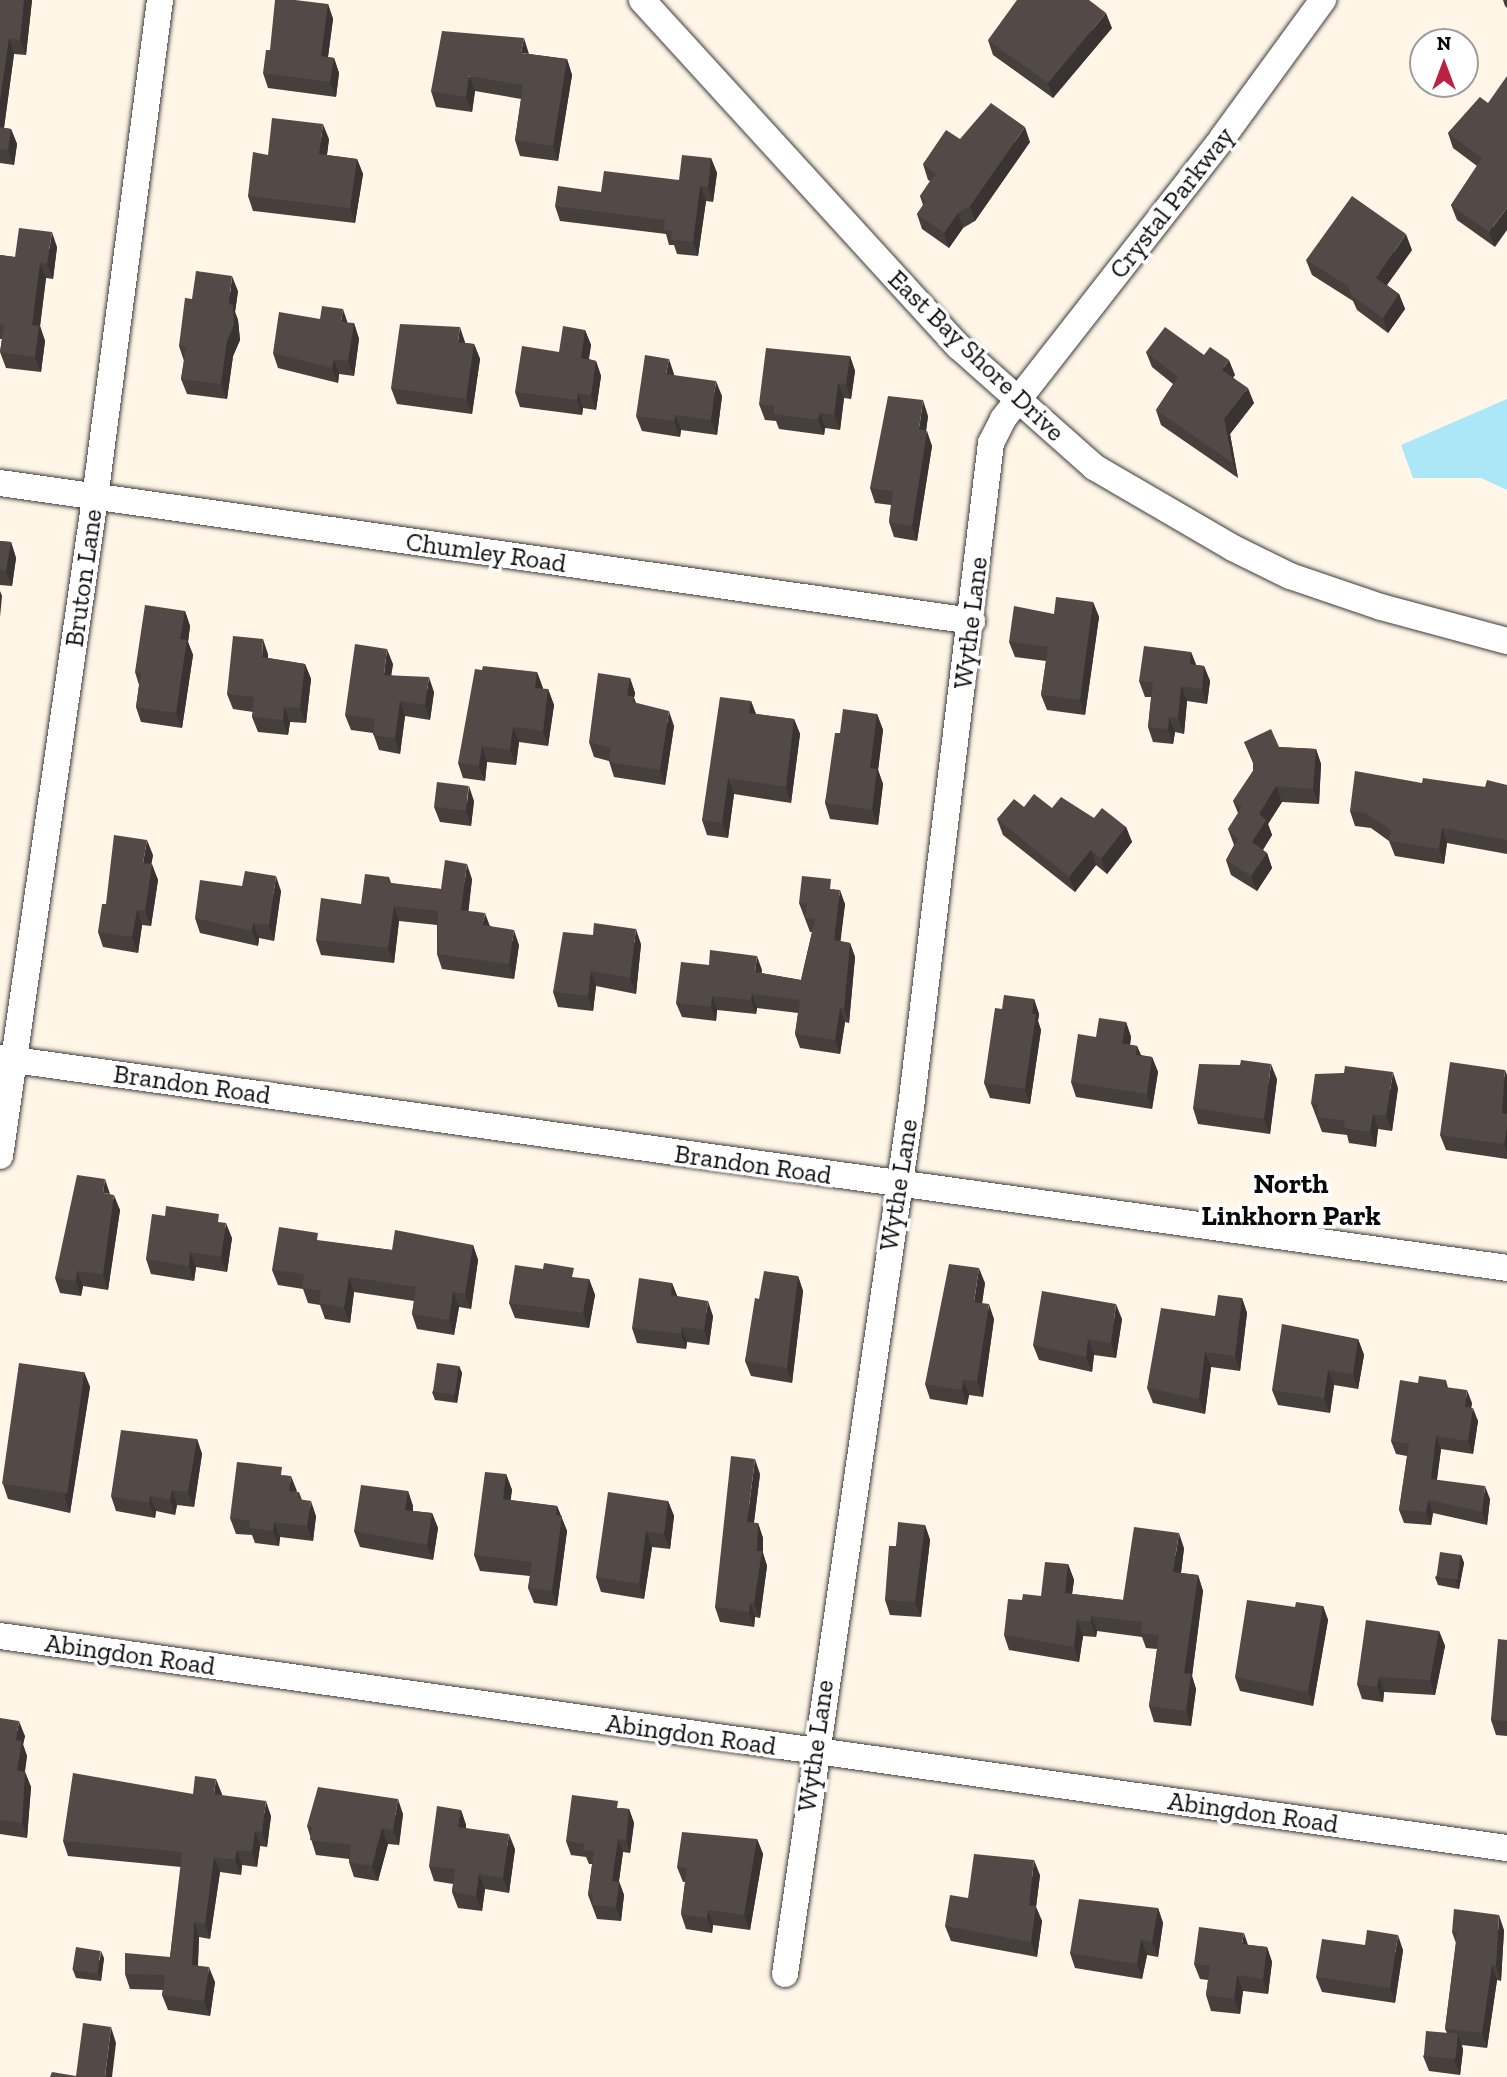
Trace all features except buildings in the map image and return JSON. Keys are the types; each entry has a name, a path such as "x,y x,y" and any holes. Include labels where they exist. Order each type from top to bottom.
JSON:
{"street":[{"name":"Bruton Lane","path":"0,1156 7,1059 95,498 160,0"},
{"name":"East Bay Shore Drive","path":"642,0 849,229 1016,402 1094,467 1245,554 1290,576 1381,607 1507,641"},
{"name":"Crystal Parkway","path":"1016,402 1223,137 1323,0"},
{"name":"Wythe Lane","path":"785,1973 815,1752 900,1186 972,621 986,470 991,443 1016,402"},
{"name":"Chumley Road","path":"0,484 972,621"},
{"name":"Brandon Road","path":"7,1059 900,1186 1507,1268"},
{"name":"Abingdon Road","path":"0,1636 1507,1848"}],"water":[{"path":"1507,399 1507,490 1481,478 1413,478 1401,445"}],"district":[{"name":"North Linkhorn Park","path":"1291,1200"}]}
